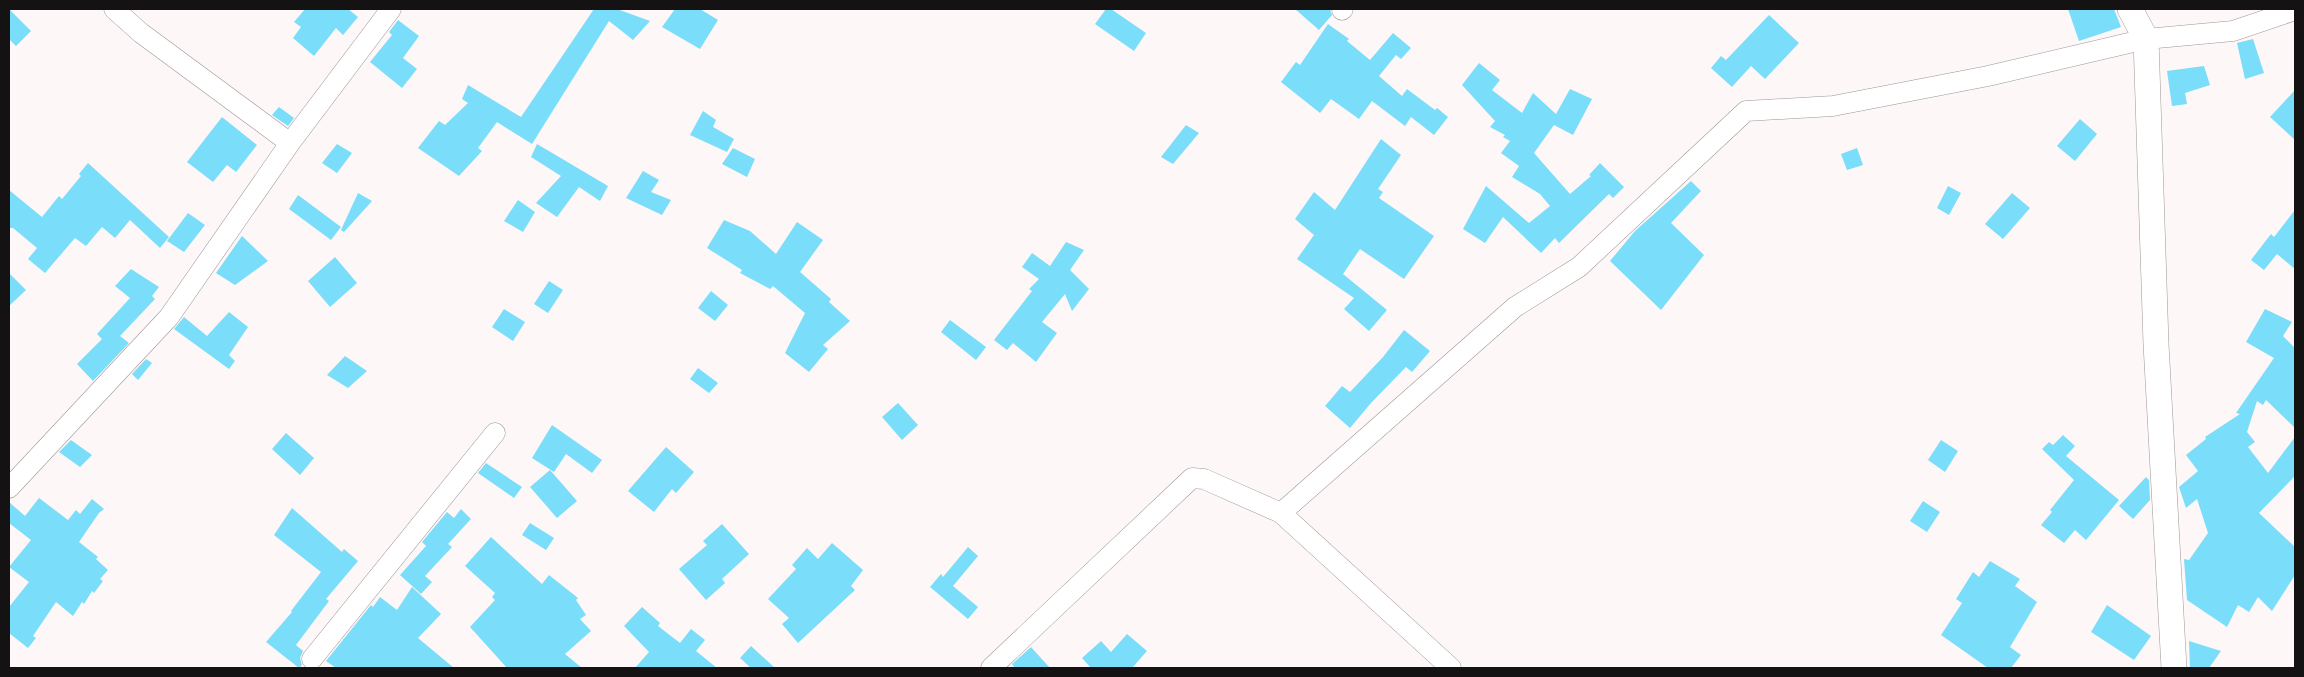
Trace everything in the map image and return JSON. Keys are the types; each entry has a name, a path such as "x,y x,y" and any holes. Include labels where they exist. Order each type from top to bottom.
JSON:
{"street":[{"path":"114,9 141,33 290,143"},
{"path":"9,488 169,317 290,143 391,9"},
{"path":"2130,9 2146,39 2156,344 2174,668"},
{"path":"1281,513 1514,307 1579,267 1746,111 1833,106 1988,76 2146,39 2233,31 2295,10"},
{"path":"314,665 495,433"},
{"path":"991,668 1192,478 1204,479 1281,513 1451,668"}],"building":[{"path":"9,9 31,31 16,46 9,39"},
{"path":"305,9 348,9 358,17 343,35 336,28 314,56 293,38 301,27 294,22"},
{"path":"594,9 617,9 650,21 633,40 609,21 532,144 497,122 478,148 482,151 459,176 418,148 439,121 445,125 468,103 462,99 468,85 521,117"},
{"path":"675,9 700,9 718,20 700,49 662,27"},
{"path":"1106,9 1111,9 1146,33 1134,51 1095,24"},
{"path":"1295,9 1330,9 1332,15 1319,30"},
{"path":"2068,9 2114,9 2121,27 2079,41"},
{"path":"1769,15 1799,43 1765,79 1751,66 1732,87 1711,68 1721,56 1726,60"},
{"path":"398,20 419,36 403,58 417,69 402,88 370,62 392,35 389,32"},
{"path":"1328,24 1349,39 1347,41 1370,60 1393,33 1411,48 1401,59 1396,55 1379,76 1402,96 1407,89 1435,110 1437,108 1448,117 1434,135 1411,117 1405,126 1372,101 1359,119 1331,99 1320,113 1281,82 1296,62 1300,65"},
{"path":"2253,39 2264,73 2245,79 2237,43"},
{"path":"1479,63 1500,80 1492,90 1522,113 1533,93 1556,114 1570,89 1592,99 1573,135 1554,125 1534,153 1570,194 1591,176 1589,175 1600,163 1624,187 1613,198 1609,194 1559,243 1555,238 1541,253 1503,217 1485,243 1463,229 1486,186 1529,223 1550,206 1540,194 1512,177 1519,166 1501,153 1510,141 1503,137 1505,135 1490,127 1495,121 1462,85"},
{"path":"2204,66 2210,85 2185,93 2187,104 2172,106 2167,71"},
{"path":"2295,90 2295,140 2270,117"},
{"path":"279,107 294,118 288,126 272,115"},
{"path":"703,111 716,120 713,127 734,139 727,152 690,135"},
{"path":"222,117 257,145 236,172 227,165 213,182 187,162"},
{"path":"2080,119 2097,134 2075,161 2057,146"},
{"path":"1186,125 1199,133 1173,164 1161,157"},
{"path":"1381,139 1401,155 1378,189 1383,192 1379,198 1434,236 1404,279 1360,249 1343,274 1387,310 1369,331 1344,309 1354,298 1297,259 1314,235 1295,219 1314,192 1335,210"},
{"path":"337,144 352,153 337,173 322,163"},
{"path":"537,144 608,186 600,201 579,187 557,217 536,203 561,176 531,157"},
{"path":"733,148 755,159 747,177 722,164"},
{"path":"1857,148 1863,165 1847,170 1841,154"},
{"path":"88,163 169,237 160,248 130,220 115,238 102,227 86,246 75,238 45,273 28,259 37,248 13,228 9,228 9,190 42,217 59,196 62,199 81,176 79,174"},
{"path":"643,171 659,180 651,192 671,200 662,215 626,198"},
{"path":"1691,181 1701,191 1671,223 1704,255 1661,310 1610,261 1635,231"},
{"path":"1948,186 1961,193 1949,215 1937,208"},
{"path":"358,193 372,201 344,232 341,230"},
{"path":"2012,193 2030,208 2003,239 1985,224"},
{"path":"298,195 341,227 331,240 289,209"},
{"path":"518,200 535,212 523,232 504,221"},
{"path":"2295,210 2295,269 2277,254 2264,270 2251,260 2271,234 2274,237"},
{"path":"188,213 205,225 184,252 167,241"},
{"path":"724,220 750,231 776,254 797,222 823,240 800,272 831,299 829,302 850,321 823,345 828,349 809,372 785,353 805,313 773,286 770,289 740,273 742,270 707,248"},
{"path":"242,236 268,261 235,285 216,273"},
{"path":"1066,242 1084,250 1070,270 1089,289 1072,311 1065,294 1042,322 1057,333 1036,362 1013,343 1007,350 994,340 1032,291 1029,289 1039,279 1022,267 1032,253 1050,266"},
{"path":"335,257 357,283 330,307 308,281"},
{"path":"131,269 159,287 152,296 155,299 120,336 129,343 93,381 77,364 102,339 97,334 130,298 115,286"},
{"path":"9,273 26,290 9,306"},
{"path":"549,281 563,290 548,313 534,304"},
{"path":"711,291 728,305 715,321 698,308"},
{"path":"504,309 525,322 513,341 492,327"},
{"path":"2265,309 2292,322 2283,336 2295,348 2295,428 2266,400 2263,405 2257,401 2247,432 2255,442 2248,447 2268,473 2295,437 2295,476 2259,513 2295,547 2295,575 2272,611 2258,597 2249,612 2238,605 2227,627 2187,600 2184,559 2189,560 2208,533 2197,499 2186,508 2179,487 2198,471 2186,455 2206,439 2205,437 2240,414 2236,413 2274,358 2246,342"},
{"path":"229,312 248,327 229,355 235,361 229,369 174,329 184,317 207,336"},
{"path":"950,320 986,347 976,360 941,332"},
{"path":"1404,330 1430,351 1412,372 1406,367 1350,428 1325,406 1342,386 1350,392 1383,357"},
{"path":"345,356 367,371 348,388 327,375"},
{"path":"146,359 152,363 138,380 132,374"},
{"path":"698,368 718,383 709,393 690,379"},
{"path":"898,403 918,425 902,440 882,417"},
{"path":"552,425 602,460 592,473 566,454 554,472 532,458"},
{"path":"286,433 314,458 300,475 272,449"},
{"path":"2063,435 2075,446 2066,456 2119,500 2086,540 2075,530 2064,543 2041,525 2052,512 2050,510 2074,480 2042,449 2049,442 2053,445"},
{"path":"71,440 92,455 80,467 59,452"},
{"path":"1941,440 1958,451 1945,472 1928,460"},
{"path":"666,447 694,472 676,493 672,489 654,512 628,491"},
{"path":"486,463 522,487 514,498 478,473"},
{"path":"550,470 577,501 557,518 530,487"},
{"path":"2146,477 2149,480 2150,500 2133,519 2119,506"},
{"path":"39,498 68,520 76,510 80,514 92,499 104,509 99,513 79,542 98,557 96,559 108,570 100,579 103,581 94,593 92,591 73,616 56,602 33,636 36,638 28,648 9,633 9,607 29,582 9,567 31,540 9,523 9,502 25,516"},
{"path":"1923,501 1940,512 1927,532 1910,521"},
{"path":"292,508 342,552 344,549 358,561 326,599 329,601 296,645 303,651 300,658 302,665 299,668 266,642 292,612 321,572 274,535"},
{"path":"461,509 471,519 448,544 452,547 425,576 432,582 421,594 400,575 426,546 422,542 447,512 454,518"},
{"path":"530,523 554,538 546,550 522,535"},
{"path":"722,524 749,554 722,579 725,583 706,600 679,569 707,545 703,541"},
{"path":"491,537 542,584 549,575 578,598 576,600 586,615 580,619 591,631 565,654 582,668 507,668 470,627 495,600 492,597 495,593 465,566"},
{"path":"832,543 863,570 851,586 855,590 798,643 782,624 789,618 768,599 796,569 792,565 807,548 818,559"},
{"path":"968,547 978,556 953,586 978,607 968,619 930,587 941,574 943,577"},
{"path":"1990,561 2020,579 2015,586 2037,602 2010,647 2021,655 2011,668 1988,668 1941,635 1962,603 1956,599 1973,572 1979,577"},
{"path":"412,587 441,614 418,638 454,668 336,668 326,661 371,605 373,607 380,597 397,610"},
{"path":"2107,605 2151,636 2134,660 2091,632"},
{"path":"642,607 660,623 658,626 680,643 691,629 705,640 696,651 717,668 635,668 649,652 624,626"},
{"path":"1127,634 1147,651 1132,668 1091,668 1082,658 1101,641 1111,652"},
{"path":"2189,641 2221,651 2209,668 2190,668"},
{"path":"751,646 775,668 751,668 740,658"},
{"path":"1031,647 1050,668 1015,668 1012,664"}]}
